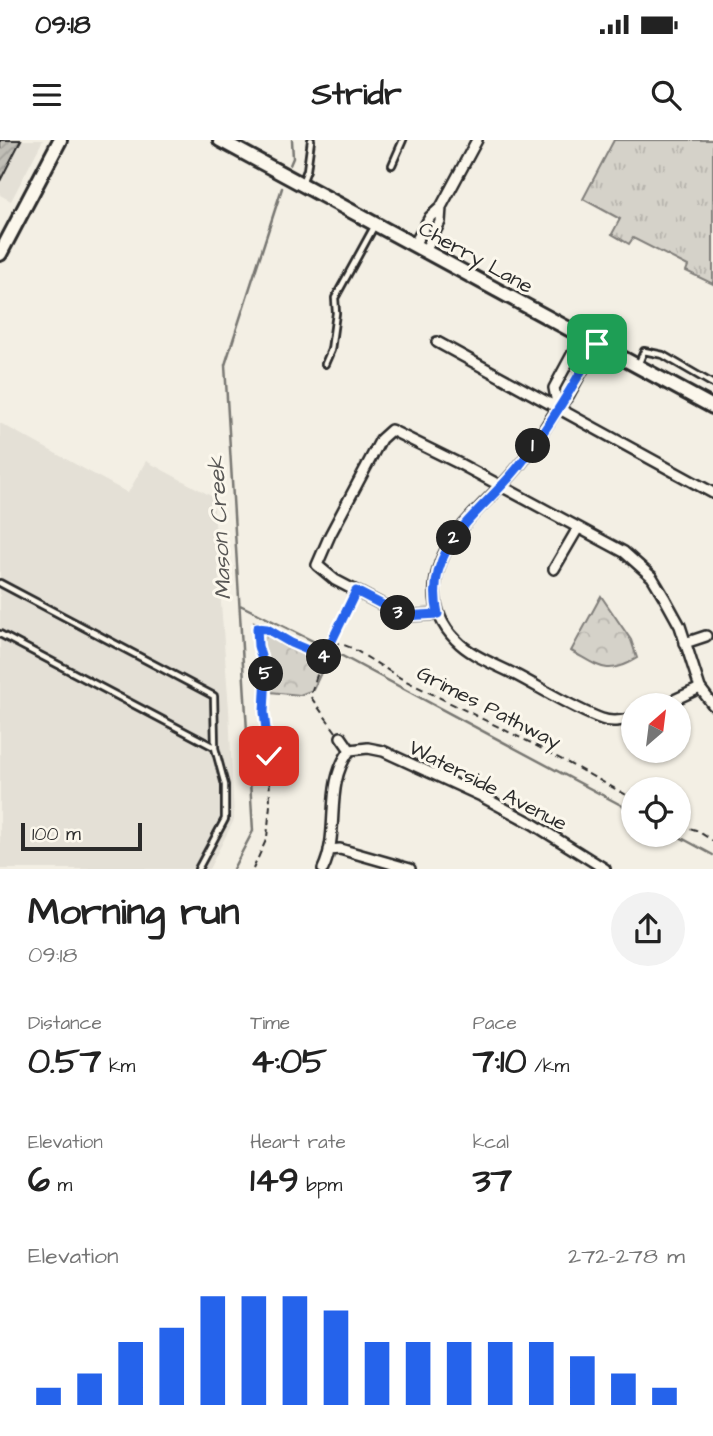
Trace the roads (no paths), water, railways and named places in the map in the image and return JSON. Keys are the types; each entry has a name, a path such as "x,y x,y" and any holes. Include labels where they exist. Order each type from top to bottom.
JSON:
{"main road":[{"path":"0,254 60,140"},
{"name":"Cherry Lane","path":"220,140 713,407"}],"street":[{"path":"420,248 440,222 441,207 477,140"},
{"path":"558,408 554,388 582,337"},
{"path":"437,342 713,493"},
{"path":"597,344 568,396 522,463 461,528 446,550 438,568 435,600 438,614 457,642 603,720 621,721"},
{"path":"438,614 404,616 321,570 317,562 387,432 397,432 624,552 652,577 680,626 699,688 713,705"},
{"path":"554,569 578,528"},
{"path":"685,643 706,636"},
{"path":"688,693 699,688"},
{"path":"323,869 330,850 334,784 341,762 350,750 341,737"},
{"name":"Waterside Avenue","path":"350,750 368,748 383,751 481,796 533,824 605,869"},
{"path":"330,850 340,849 410,869"}],"lane":[{"path":"302,184 311,140"},
{"path":"392,165 403,140"},
{"path":"326,364 331,350 336,313 335,298 375,224"},
{"path":"637,366 643,351 663,355 713,384"},
{"path":"0,583 214,696 215,748 225,785 225,819 198,869"},
{"path":"0,634 215,748"}],"waterway":[{"name":"Mason Creek","path":"290,165 293,158 292,140"},
{"name":"Mason Creek","path":"233,869 253,831 225,365 282,188"},
{"path":"240,605 325,647"},
{"path":"331,650 621,805"},
{"path":"691,843 713,855"}]}
